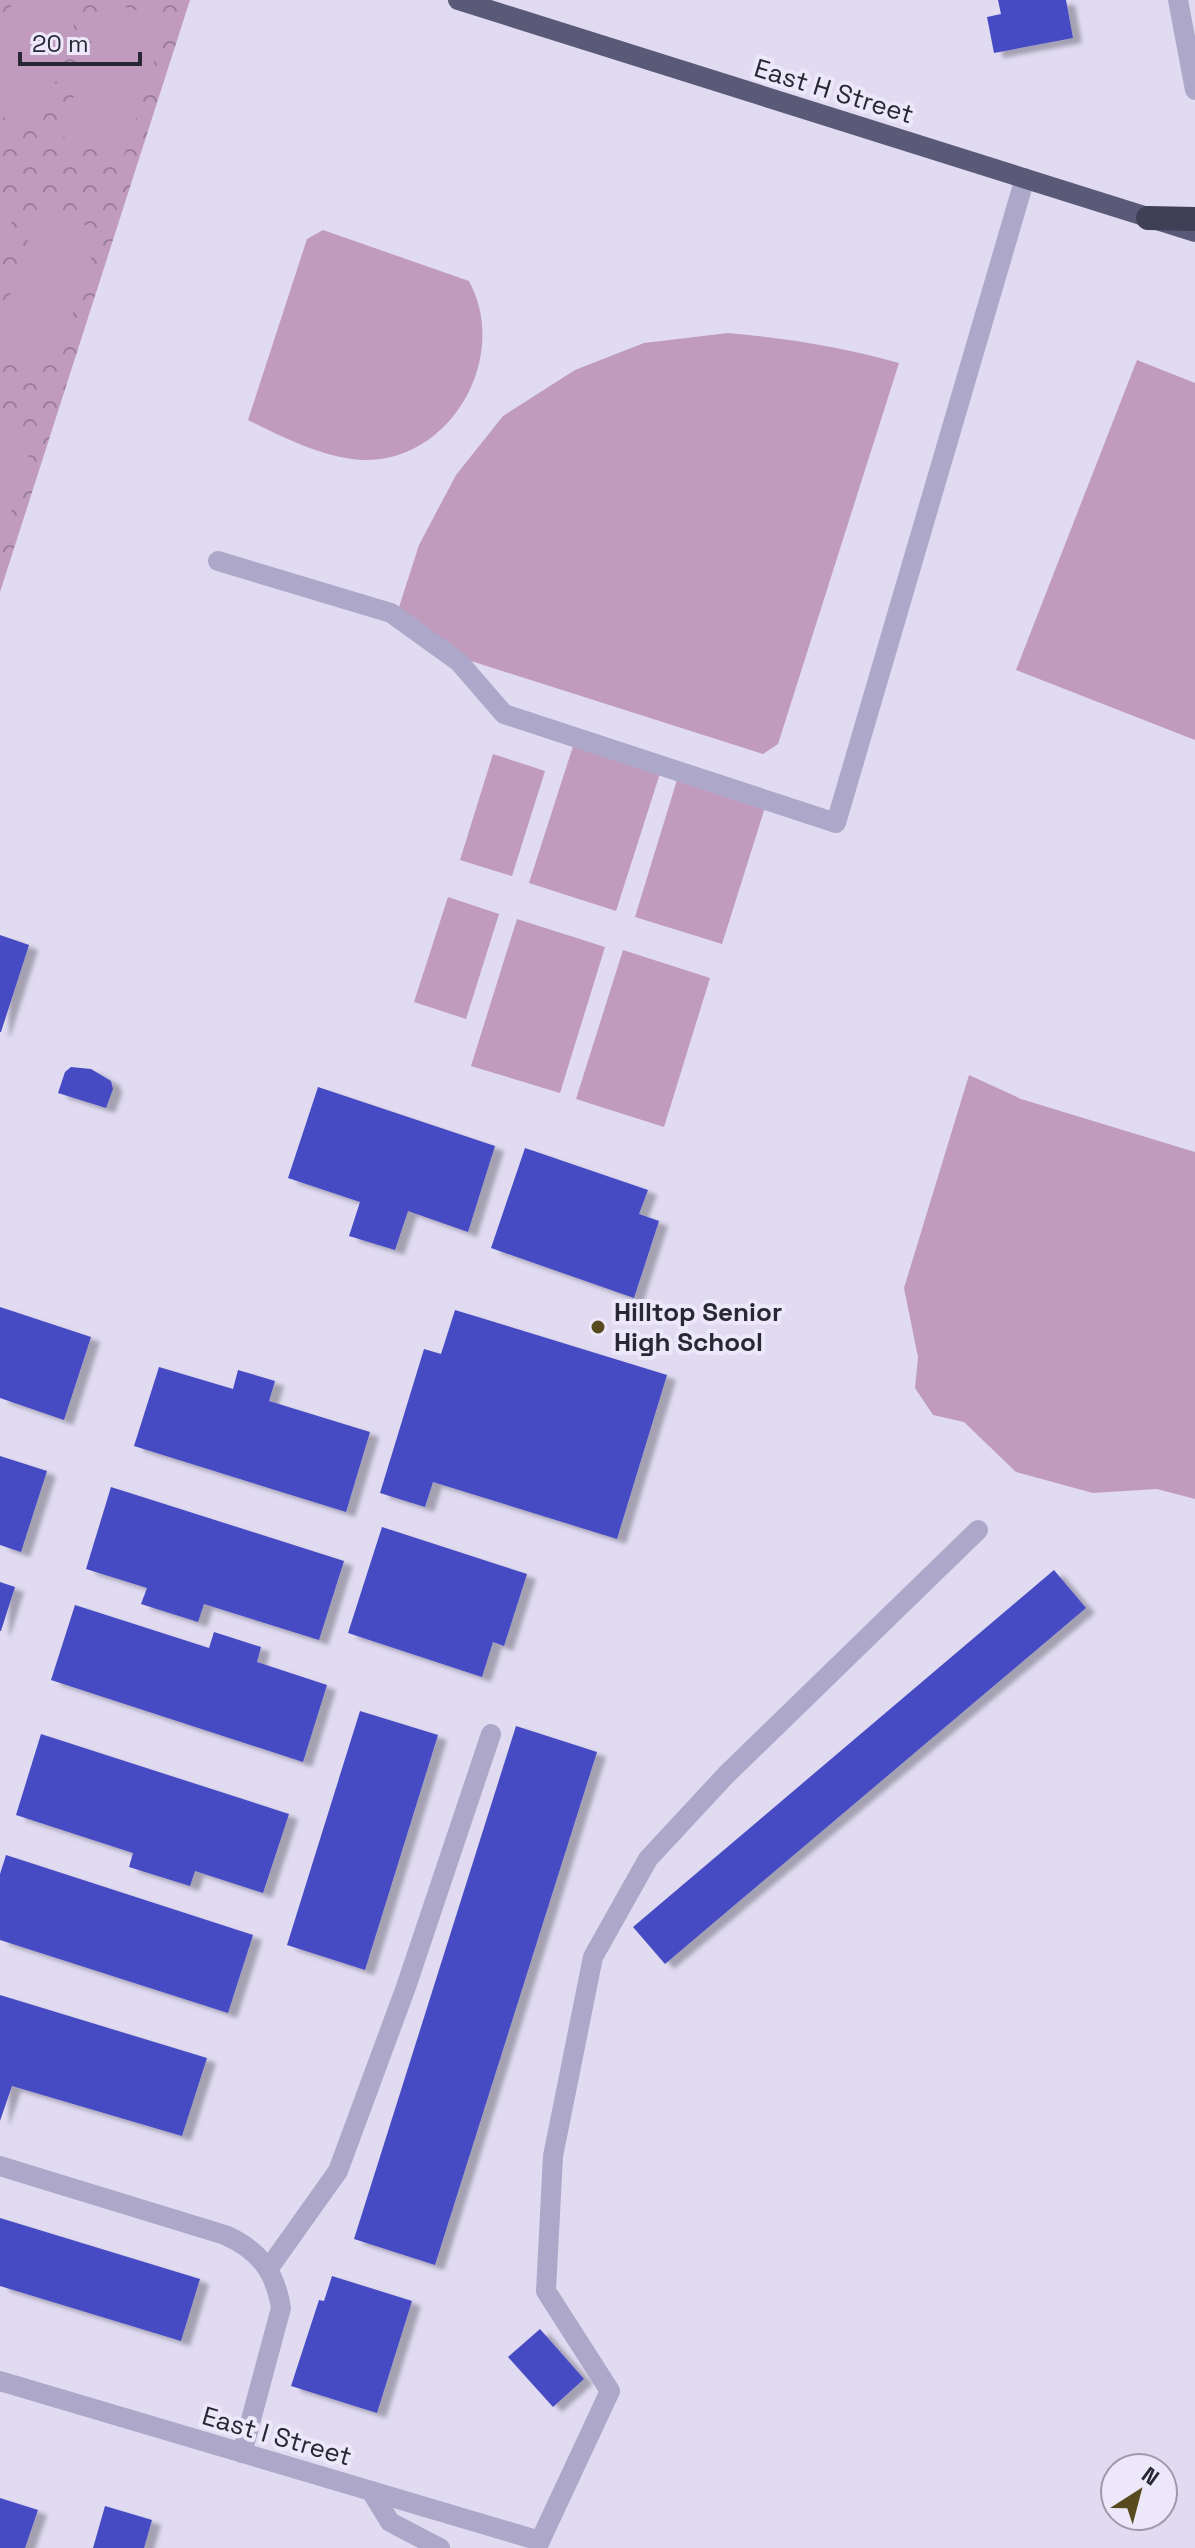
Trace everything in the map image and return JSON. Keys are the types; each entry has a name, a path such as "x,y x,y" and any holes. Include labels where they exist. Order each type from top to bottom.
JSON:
{"highway":[{"path":"1148,218 1195,219"}],"main road":[{"name":"East H Street","path":"458,0 1195,232"}],"street":[{"path":"1178,0 1195,90"},
{"path":"218,561 391,613 459,662 504,714 836,823 1025,178"},
{"name":"East I Street","path":"0,2381 540,2541 610,2391 546,2291 553,2156 593,1957 648,1859 726,1775 978,1530"},
{"path":"269,2268 338,2171 406,1987 491,1734"},
{"path":"0,2166 225,2235 257,2253 269,2268 277,2286 281,2308 242,2453"},
{"path":"371,2491 390,2522 440,2548"}],"green space":[{"path":"0,0 190,0 0,592"},
{"path":"13,0 82,0 40,130 0,116 0,40"},
{"path":"105,0 167,21 124,156 61,136"},
{"path":"0,198 17,204 0,258"},
{"path":"38,209 100,230 56,366 0,348 0,326"},
{"path":"323,230 469,281 480,312 482,344 476,375 462,404 442,429 416,447 386,458 352,459 325,453 248,420 307,239"},
{"path":"728,333 814,344 899,363 778,744 763,754 471,661 399,607 419,545 456,475 503,416 575,370 644,343"},
{"path":"1137,360 1195,383 1195,740 1016,670"},
{"path":"0,429 34,440 0,545"},
{"path":"576,737 663,764 616,911 529,883"},
{"path":"493,754 545,771 512,876 460,860"},
{"path":"680,770 768,798 722,944 635,917"},
{"path":"448,897 499,914 466,1019 414,1002"},
{"path":"517,919 605,947 560,1093 471,1066"},
{"path":"623,950 710,978 664,1127 576,1099"},
{"path":"969,1075 1021,1099 1195,1152 1195,1499 1157,1489 1093,1493 1016,1472 964,1422 933,1415 915,1388 918,1357 904,1288"}],"building":[{"path":"998,0 1066,0 1073,38 994,53 987,17 1001,14"},
{"path":"0,935 29,945 1,1032 0,1032"},
{"path":"71,1067 91,1069 111,1081 113,1089 106,1108 58,1093 65,1072"},
{"path":"318,1087 495,1146 468,1232 408,1211 395,1250 349,1236 360,1202 288,1178"},
{"path":"525,1148 648,1190 639,1214 659,1221 634,1298 491,1248"},
{"path":"0,1307 91,1337 64,1420 0,1398"},
{"path":"455,1310 667,1375 617,1539 433,1482 425,1507 380,1493 424,1349 441,1354"},
{"path":"159,1367 233,1389 238,1370 275,1381 269,1401 370,1432 346,1512 134,1446"},
{"path":"0,1456 47,1471 21,1552 0,1545"},
{"path":"111,1487 344,1561 319,1640 204,1604 198,1622 141,1604 147,1588 86,1569"},
{"path":"382,1527 527,1574 504,1646 493,1642 482,1677 348,1633"},
{"path":"1054,1570 1086,1608 665,1964 633,1927"},
{"path":"0,1582 15,1587 1,1631 0,1631"},
{"path":"75,1605 209,1648 214,1632 261,1647 257,1662 327,1685 303,1762 51,1680"},
{"path":"360,1711 438,1735 365,1970 287,1945"},
{"path":"516,1726 597,1752 435,2265 354,2239"},
{"path":"41,1734 289,1814 263,1893 195,1871 190,1886 129,1867 133,1853 16,1815"},
{"path":"6,1855 253,1935 228,2013 0,1940 0,1874"},
{"path":"0,1995 207,2058 182,2136 12,2086 0,2121"},
{"path":"0,2218 200,2279 181,2341 0,2286"},
{"path":"332,2276 412,2301 377,2413 291,2386 319,2300 324,2301"},
{"path":"540,2329 584,2379 553,2407 508,2357"},
{"path":"0,2498 38,2510 25,2548 0,2548"},
{"path":"105,2506 152,2520 144,2548 93,2548"}],"place":[{"name":"Hilltop Senior High School","path":"598,1327"}]}
